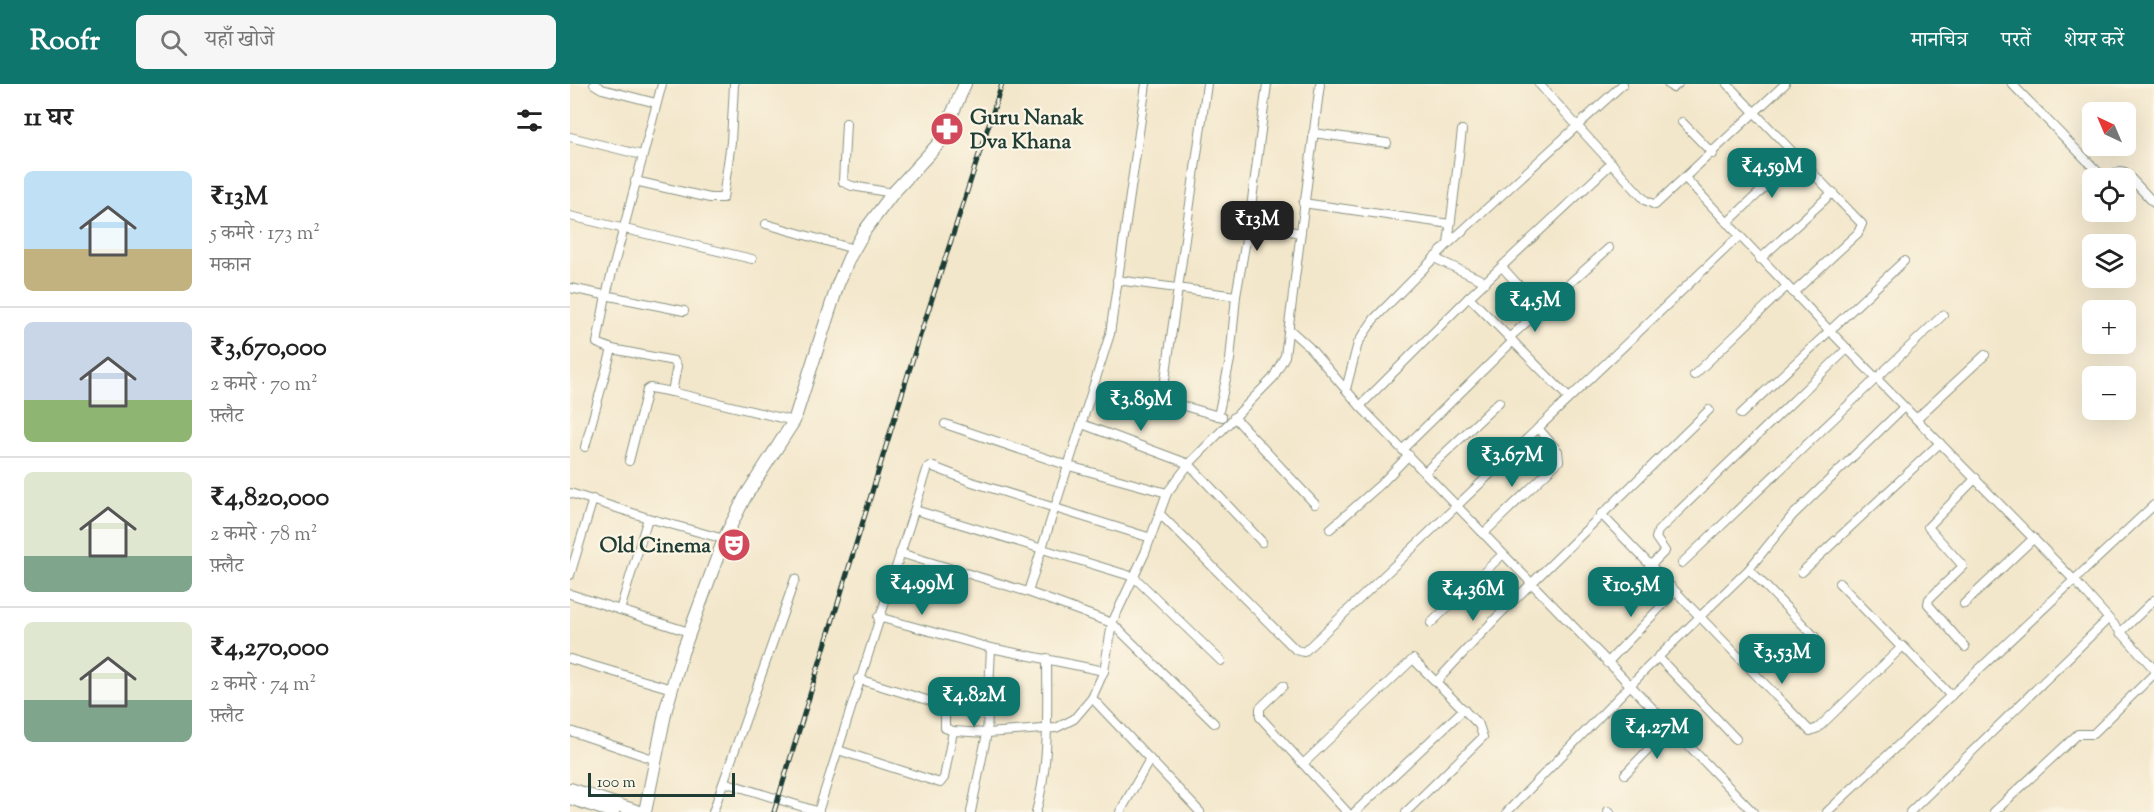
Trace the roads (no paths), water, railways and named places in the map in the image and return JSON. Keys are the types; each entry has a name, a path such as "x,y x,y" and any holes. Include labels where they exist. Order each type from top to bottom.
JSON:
{"street":[{"path":"594,84 602,89 656,103"},
{"path":"662,84 635,181 597,339 599,344 612,349 674,361 677,366 672,392"},
{"path":"635,181 710,198 723,198 731,142 734,84"},
{"path":"645,812 672,689 689,632 724,539 745,496 794,421 838,284 854,249 893,193 940,142 964,84"},
{"path":"1028,592 1110,334 1146,84"},
{"path":"1162,401 1207,84"},
{"path":"1218,416 1230,360 1236,296 1249,223 1267,84"},
{"path":"858,679 940,704 945,709 945,728 953,732 987,733 1061,727 1070,722 1092,698 1104,671 1112,623 1151,538 1167,493 1189,464 1278,371 1285,356 1320,84"},
{"path":"1346,389 1358,344 1369,325 1448,244 1580,126 1623,84"},
{"path":"1668,84 1673,88 1678,84"},
{"path":"1694,375 1790,289 1861,230 1862,222 1727,84"},
{"path":"1541,85 1652,205 1658,204 1686,179 1785,84"},
{"path":"2012,84 2101,175 2108,178 2120,171 2125,172 2154,203"},
{"path":"1682,122 1713,154"},
{"path":"846,123 843,182 852,186 893,193"},
{"path":"1448,244 1462,130"},
{"path":"1313,133 1387,143"},
{"path":"570,137 642,155"},
{"path":"1727,223 1798,156"},
{"path":"1360,406 1469,297 1611,163"},
{"path":"1686,179 1847,349 2034,538 2154,669"},
{"path":"1760,259 1833,192"},
{"path":"1303,203 1450,224"},
{"path":"570,216 752,259"},
{"path":"1249,223 1300,233"},
{"path":"766,224 854,249"},
{"path":"1160,514 1296,650 1302,652 1739,236"},
{"path":"1330,529 1381,484 1406,452 1512,339 1609,248"},
{"path":"1434,258 1486,282"},
{"path":"1741,414 1828,329 1904,261"},
{"path":"1502,267 1541,310"},
{"path":"1117,280 1236,296"},
{"path":"570,288 684,311"},
{"path":"1469,297 1569,398"},
{"path":"1682,563 1875,377 1943,315"},
{"path":"1289,328 1360,406 1426,471 1629,687 1753,812"},
{"path":"585,447 612,349"},
{"path":"1650,566 1665,551 1656,538 1658,531 1847,349"},
{"path":"1916,419 1984,355"},
{"path":"629,461 647,390 650,388 794,421"},
{"path":"1125,389 1162,401 1232,418 1315,504"},
{"path":"1426,471 1499,402"},
{"path":"1507,812 1658,657 1749,569 1792,516 1904,407"},
{"path":"1437,681 1601,514 1709,410"},
{"path":"945,423 1069,466 1167,493"},
{"path":"1082,424 1189,464 1262,542"},
{"path":"1483,534 1559,461 1558,450 1538,428"},
{"path":"1802,572 1940,443"},
{"path":"724,782 818,812 878,617 915,510 920,488 930,466 972,482 1151,538"},
{"path":"1965,647 1928,604 1929,599 1963,566 1928,527 1976,478"},
{"path":"570,493 724,539"},
{"path":"570,575 574,548 593,499"},
{"path":"1827,812 2154,506"},
{"path":"915,510 1134,577 1221,660"},
{"path":"1601,514 1699,618 1812,732 1900,647"},
{"path":"620,610 648,518"},
{"path":"1964,604 2034,538"},
{"path":"900,553 1028,592 1112,623 1214,723"},
{"path":"1431,623 1503,555"},
{"path":"1749,569 1816,638"},
{"path":"713,812 795,579"},
{"path":"1839,583 1900,647 1905,647 1951,696"},
{"path":"1607,663 1675,592"},
{"path":"570,594 689,632"},
{"path":"2120,633 2154,600"},
{"path":"878,617 991,648 1104,671"},
{"path":"1910,812 2108,619"},
{"path":"971,812 987,733 991,648"},
{"path":"1658,657 1736,739"},
{"path":"1036,812 1041,786 1046,729 1047,658"},
{"path":"570,659 672,689"},
{"path":"1303,764 1412,659 1437,681 1479,725 1482,738 1409,811"},
{"path":"1994,812 2078,734 2094,734 2154,674"},
{"path":"1283,686 1260,708 1258,714 1347,812"},
{"path":"1092,698 1200,812"},
{"path":"1355,812 1464,709"},
{"path":"1625,774 1670,728"},
{"path":"570,731 656,760"},
{"path":"838,750 940,783 944,778 953,732"},
{"path":"1120,812 1150,759"},
{"path":"570,789 639,812"},
{"path":"570,798 613,812"}],"railway":[{"path":"774,812 917,345 1002,84"}],"place":[{"name":"Guru Nanak Dva Khana","path":"947,129"},
{"name":"Old Cinema","path":"734,545"}]}
